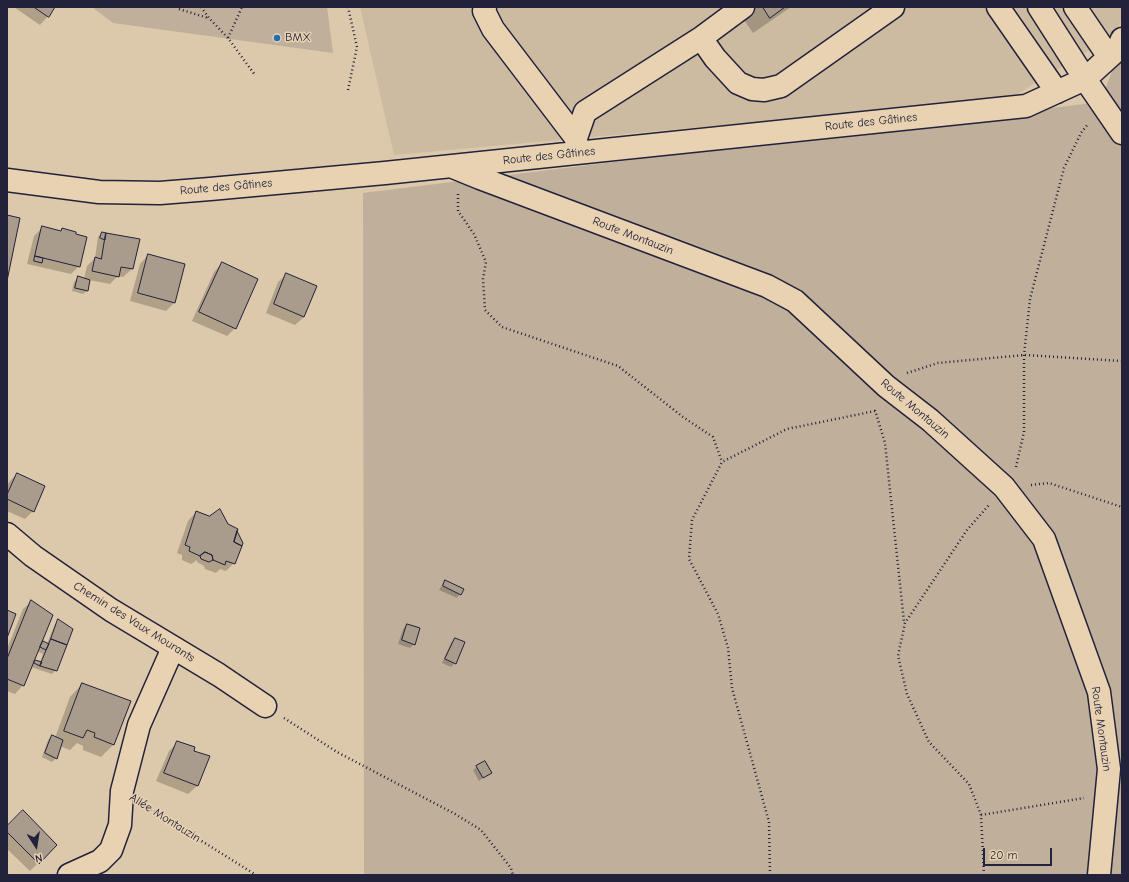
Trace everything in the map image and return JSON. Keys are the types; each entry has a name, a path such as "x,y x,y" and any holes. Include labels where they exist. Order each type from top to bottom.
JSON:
{"street":[{"path":"485,7 484,11 493,29 577,146"},
{"path":"577,146 585,112 701,38 743,7"},
{"path":"701,38 715,58 738,83 752,89 764,90 781,86 894,7"},
{"path":"998,7 1057,92"},
{"path":"1039,7 1085,80 1122,133"},
{"path":"1075,7 1109,57"},
{"path":"1085,80 1118,49 1122,39"},
{"name":"Route des Gâtines","path":"7,180 99,192 160,193 210,190 452,166 577,146 1026,106 1085,80"},
{"name":"Route Montauzin","path":"452,166 480,178 767,286 795,300 886,386 930,420 1004,487 1044,539 1099,692 1109,769 1099,875"},
{"name":"Chemin des Vaux Mourants","path":"7,534 33,556 111,610 219,675 265,706"},
{"name":"Allée Montauzin","path":"122,791 139,725 173,648"},
{"path":"69,875 100,861 111,850 120,825 122,791"}],"path":[{"path":"201,7 228,38 255,75"},
{"path":"228,38 242,7"},
{"path":"348,7 357,47 348,90"},
{"path":"179,9 209,18"},
{"path":"452,166 459,186 458,211 474,234 486,262 483,279 484,310 502,327 618,366 683,417 713,437 722,462"},
{"path":"908,372 938,363 1024,355 1122,361"},
{"path":"886,386 875,411 885,443 904,623"},
{"path":"770,875 769,822 732,688 728,648 718,614 689,559 692,520 722,462 787,429 875,411"},
{"path":"1004,487 1049,483 1122,507"},
{"path":"265,706 337,752 455,814 481,830 511,868 513,875"},
{"name":"Allée Montauzin","path":"122,791 256,875"},
{"path":"981,815 1106,794"}],"shaded area":[{"name":"BMX","path":"92,7 327,7 333,53 113,23"},
{"path":"360,7 1122,7 1122,18 1116,34 1009,99 394,155"},
{"path":"1122,46 1122,875 366,875 364,873 363,193 1100,102"}],"building":[{"path":"34,7 55,7 49,17"},
{"path":"763,7 785,7 770,18"},
{"path":"7,215 20,218 7,281"},
{"path":"42,226 61,231 62,228 87,237 80,267 35,256"},
{"path":"102,232 106,233 105,240 100,238"},
{"path":"106,233 140,239 133,269 121,267 119,277 92,271 95,257 101,259"},
{"path":"148,254 185,264 175,303 138,293"},
{"path":"35,256 43,258 42,263 34,261"},
{"path":"222,262 258,279 236,329 199,312"},
{"path":"286,273 317,286 304,317 274,304"},
{"path":"78,276 90,280 88,291 75,288"},
{"path":"17,473 45,486 34,512 7,499 7,495"},
{"path":"220,509 228,524 238,529 234,542 242,546 235,564 226,561 225,565 213,560 212,555 205,552 200,556 189,551 190,547 185,545 196,511 209,516"},
{"path":"237,531 243,543 242,546 234,542"},
{"path":"205,552 212,555 213,560 209,562 201,559 200,556"},
{"path":"445,580 464,589 461,595 443,586"},
{"path":"31,600 53,615 24,686 7,679 7,659"},
{"path":"7,610 16,614 7,638"},
{"path":"58,619 73,629 67,645 51,639"},
{"path":"407,624 420,628 415,645 402,640"},
{"path":"455,638 465,642 456,664 445,659"},
{"path":"51,639 67,645 57,671 40,666"},
{"path":"43,641 49,644 46,650 40,647"},
{"path":"35,660 42,662 40,666 34,663"},
{"path":"82,683 131,701 114,745 94,737 95,733 87,730 83,738 64,731"},
{"path":"52,735 63,740 57,759 45,753"},
{"path":"177,741 195,747 194,751 210,756 198,786 164,773"},
{"path":"485,761 492,773 483,778 476,766"},
{"path":"23,810 57,845 39,864 7,832 7,826"}],"place":[{"name":"BMX","path":"277,38"}]}
